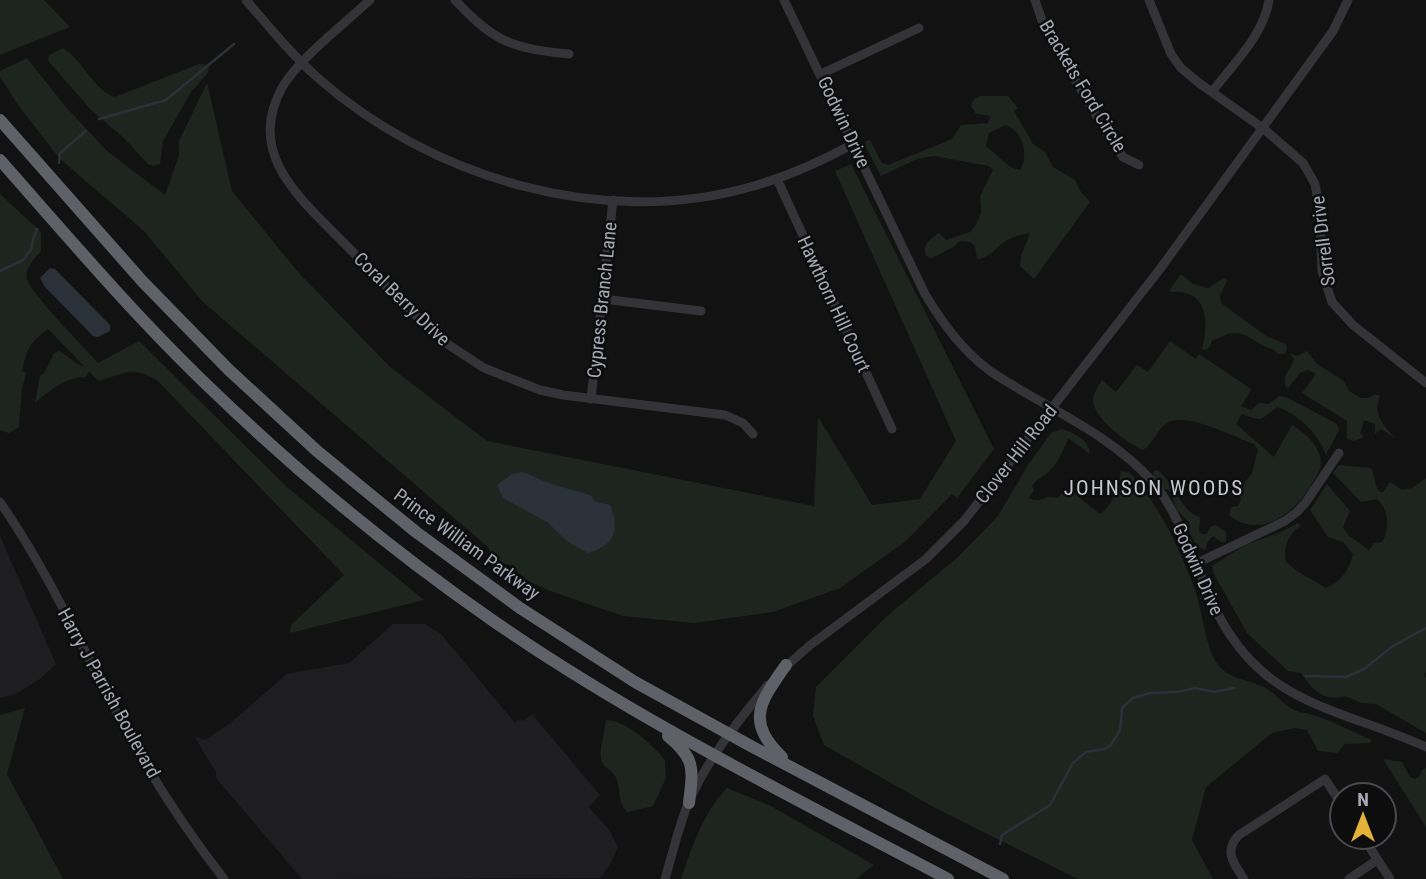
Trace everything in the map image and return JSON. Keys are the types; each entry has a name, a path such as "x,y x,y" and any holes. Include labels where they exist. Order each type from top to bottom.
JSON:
{"highway":[{"name":"Prince William Parkway","path":"0,120 185,326 262,401 366,492 520,608 635,681 729,734 1003,879"},
{"path":"0,160 140,317 207,385 287,459 366,526 469,604 535,649 640,714 948,879"},
{"path":"786,666 765,699 760,721 766,740 795,769"},
{"path":"640,714 678,744 690,758 692,770 688,803"}],"street":[{"path":"246,0 302,63 327,86 391,131 439,157 496,178 531,187 613,200 693,198 748,188 777,179 817,163 853,144"},
{"name":"Coral Berry Drive","path":"370,0 302,63 284,83 277,98 271,123 275,160 282,176 296,194 431,330 484,368 522,385 563,395 725,415 743,423 753,433"},
{"path":"455,0 477,24 504,40 535,50 569,54"},
{"name":"Godwin Drive","path":"784,0 925,294 939,318 975,360 1116,449 1152,481 1171,510 1216,611 1232,638 1252,663 1272,681 1324,710 1391,732 1426,747"},
{"name":"Brackets Ford Circle","path":"1035,0 1045,29 1103,127 1123,157 1139,165"},
{"name":"Sorrell Drive","path":"1149,0 1171,54 1181,68 1264,129 1303,163 1315,184 1322,230 1322,271 1332,302 1353,325 1426,383"},
{"path":"1212,92 1254,37 1265,17 1269,0"},
{"name":"Clover Hill Road","path":"666,879 688,803 729,734 768,684 786,666 809,646 903,578 946,541 1160,269 1333,32 1348,0"},
{"path":"821,74 919,29"},
{"name":"Hawthorn Hill Court","path":"777,179 892,429"},
{"name":"Cypress Branch Lane","path":"591,399 613,200"},
{"path":"603,299 701,311"},
{"path":"1195,564 1285,521 1297,512 1339,453"},
{"name":"Harry J Parrish Boulevard","path":"0,502 37,561 120,720 223,879"},
{"path":"1244,879 1231,859 1234,840 1325,779 1328,784"},
{"path":"1372,851 1390,879"},
{"path":"1349,879 1377,860"}],"shaded area":[{"path":"0,0 44,0 70,27 0,55"},
{"path":"63,48 100,88 115,97 199,64 209,65 208,73 191,92 163,141 160,164 148,164 124,138 91,110 50,63 49,55"},
{"path":"27,58 65,106 107,151 165,195 179,155 179,141 207,83 232,191 298,272 390,367 487,441 814,506 818,417 872,505 920,499 956,441 835,171 851,164 994,449 957,498 952,494 906,541 840,588 773,612 694,623 623,616 553,592 528,581 510,565 493,561 489,548 203,302 144,231 60,159 0,77 0,71"},
{"path":"981,96 1008,96 1018,108 1014,111 1033,144 1045,152 1053,167 1075,180 1090,202 1034,279 1020,266 1030,233 1018,235 989,255 977,259 975,246 970,242 960,241 932,258 926,256 926,245 939,233 946,240 970,232 976,225 981,212 980,196 993,170 989,166 934,156 917,159 881,176 866,147 866,141 870,140 882,163 888,165 952,139 961,125 988,123 991,116 976,114 971,106 974,99","holes":["1005,125 1011,128 1023,144 1024,158 1020,170 1010,167 986,146 989,133"]},
{"path":"0,194 41,232 41,251 26,275 31,287 98,363 139,341 288,488 424,600 290,633 291,625 344,575 158,381 141,373 128,372 98,381 89,371 86,377 65,382 35,403 40,376 45,372 54,353 60,351 84,366 48,329 33,343 26,356 22,371 26,373 19,427 9,433 0,430"},
{"path":"50,268 55,269 110,325 110,331 98,337 93,336 45,287 40,278"},
{"path":"1181,274 1193,284 1208,288 1224,278 1227,280 1220,296 1221,303 1266,336 1286,344 1287,350 1284,354 1278,354 1238,333 1212,340 1210,347 1202,349 1205,333 1203,309 1194,297 1169,291"},
{"path":"1170,341 1196,359 1199,354 1248,387 1251,390 1241,406 1251,410 1259,403 1269,404 1279,396 1286,397 1337,424 1339,430 1326,455 1307,426 1278,407 1262,418 1242,414 1236,424 1274,457 1292,425 1307,436 1318,451 1321,463 1317,475 1303,497 1285,514 1263,524 1252,525 1229,515 1231,507 1238,506 1241,500 1238,491 1226,486 1245,482 1252,473 1258,450 1254,444 1199,423 1177,420 1165,425 1143,450 1121,436 1099,415 1093,400 1102,380 1116,392 1137,365 1148,372"},
{"path":"1307,351 1317,364 1344,381 1349,391 1361,398 1369,398 1375,394 1380,396 1378,415 1396,439 1381,429 1375,434 1375,424 1364,420 1360,434 1363,435 1362,438 1354,441 1347,439 1347,421 1302,393 1316,374 1308,370 1301,372 1288,388 1285,386 1285,377 1294,360 1290,353 1297,356"},
{"path":"1061,429 1080,437 1087,444 1090,454 1068,438 1053,468 1032,486 1034,490 1029,498 1058,498 1075,483 1077,496 1100,514 1112,500 1121,471 1130,473 1159,513 1183,559 1198,599 1207,640 1219,666 1234,676 1267,689 1292,709 1328,720 1372,740 1370,743 1345,744 1337,753 1318,751 1307,730 1295,728 1272,733 1206,787 1192,840 1213,879 1078,879 935,808 824,745 813,716 816,687 887,616 958,557 998,516 1028,465 1051,433"},
{"path":"1339,465 1371,468 1380,492 1383,492 1390,482 1402,490 1412,488 1426,478 1426,733 1376,704 1362,703 1345,696 1325,696 1314,689 1301,673 1288,671 1247,633 1214,574 1212,566 1247,544 1298,523 1301,526 1290,537 1286,546 1286,562 1326,588 1341,578 1353,554 1343,542 1328,537 1310,510 1327,484 1350,511 1343,527 1348,535 1369,550 1374,543 1382,542 1387,525 1384,508 1377,499 1361,502 1333,473"},
{"path":"1157,470 1188,510 1200,517 1201,534 1207,534 1210,527 1216,525 1226,532 1226,542 1213,536 1205,550 1197,547 1189,531 1189,522 1176,509 1171,491 1162,488 1153,475"},
{"path":"522,472 592,496 594,501 610,505 615,529 610,541 588,553 567,541 547,522 503,498 497,485 512,474"},
{"path":"0,536 56,664 40,679 16,694 0,698"},
{"path":"393,624 425,624 441,634 515,723 532,714 600,795 589,807 610,831 618,847 610,865 600,878 302,879 216,778 216,772 194,736 205,740 228,725 287,674 349,663"},
{"path":"25,708 7,774 63,879 0,879 0,715"},
{"path":"606,720 631,729 665,760 666,778 653,806 628,812 624,808 617,780 601,759"},
{"path":"1383,759 1402,762 1410,777 1415,779 1426,768 1426,827 1398,781"},
{"path":"727,788 769,805 874,865 856,879 681,879 705,819"}],"waterway":[{"path":"99,119 166,100 234,44"},
{"path":"59,163 60,153 86,131"},
{"path":"0,271 23,260 32,248 37,229"},
{"path":"1306,676 1346,677 1364,669 1393,646 1426,628"},
{"path":"1000,844 1002,835 1050,805 1073,763 1086,752 1105,749 1111,745 1120,730 1122,708 1133,698 1150,693 1195,688 1214,692 1234,688"}],"district":[{"name":"JOHNSON WOODS","path":"1154,488"}]}
